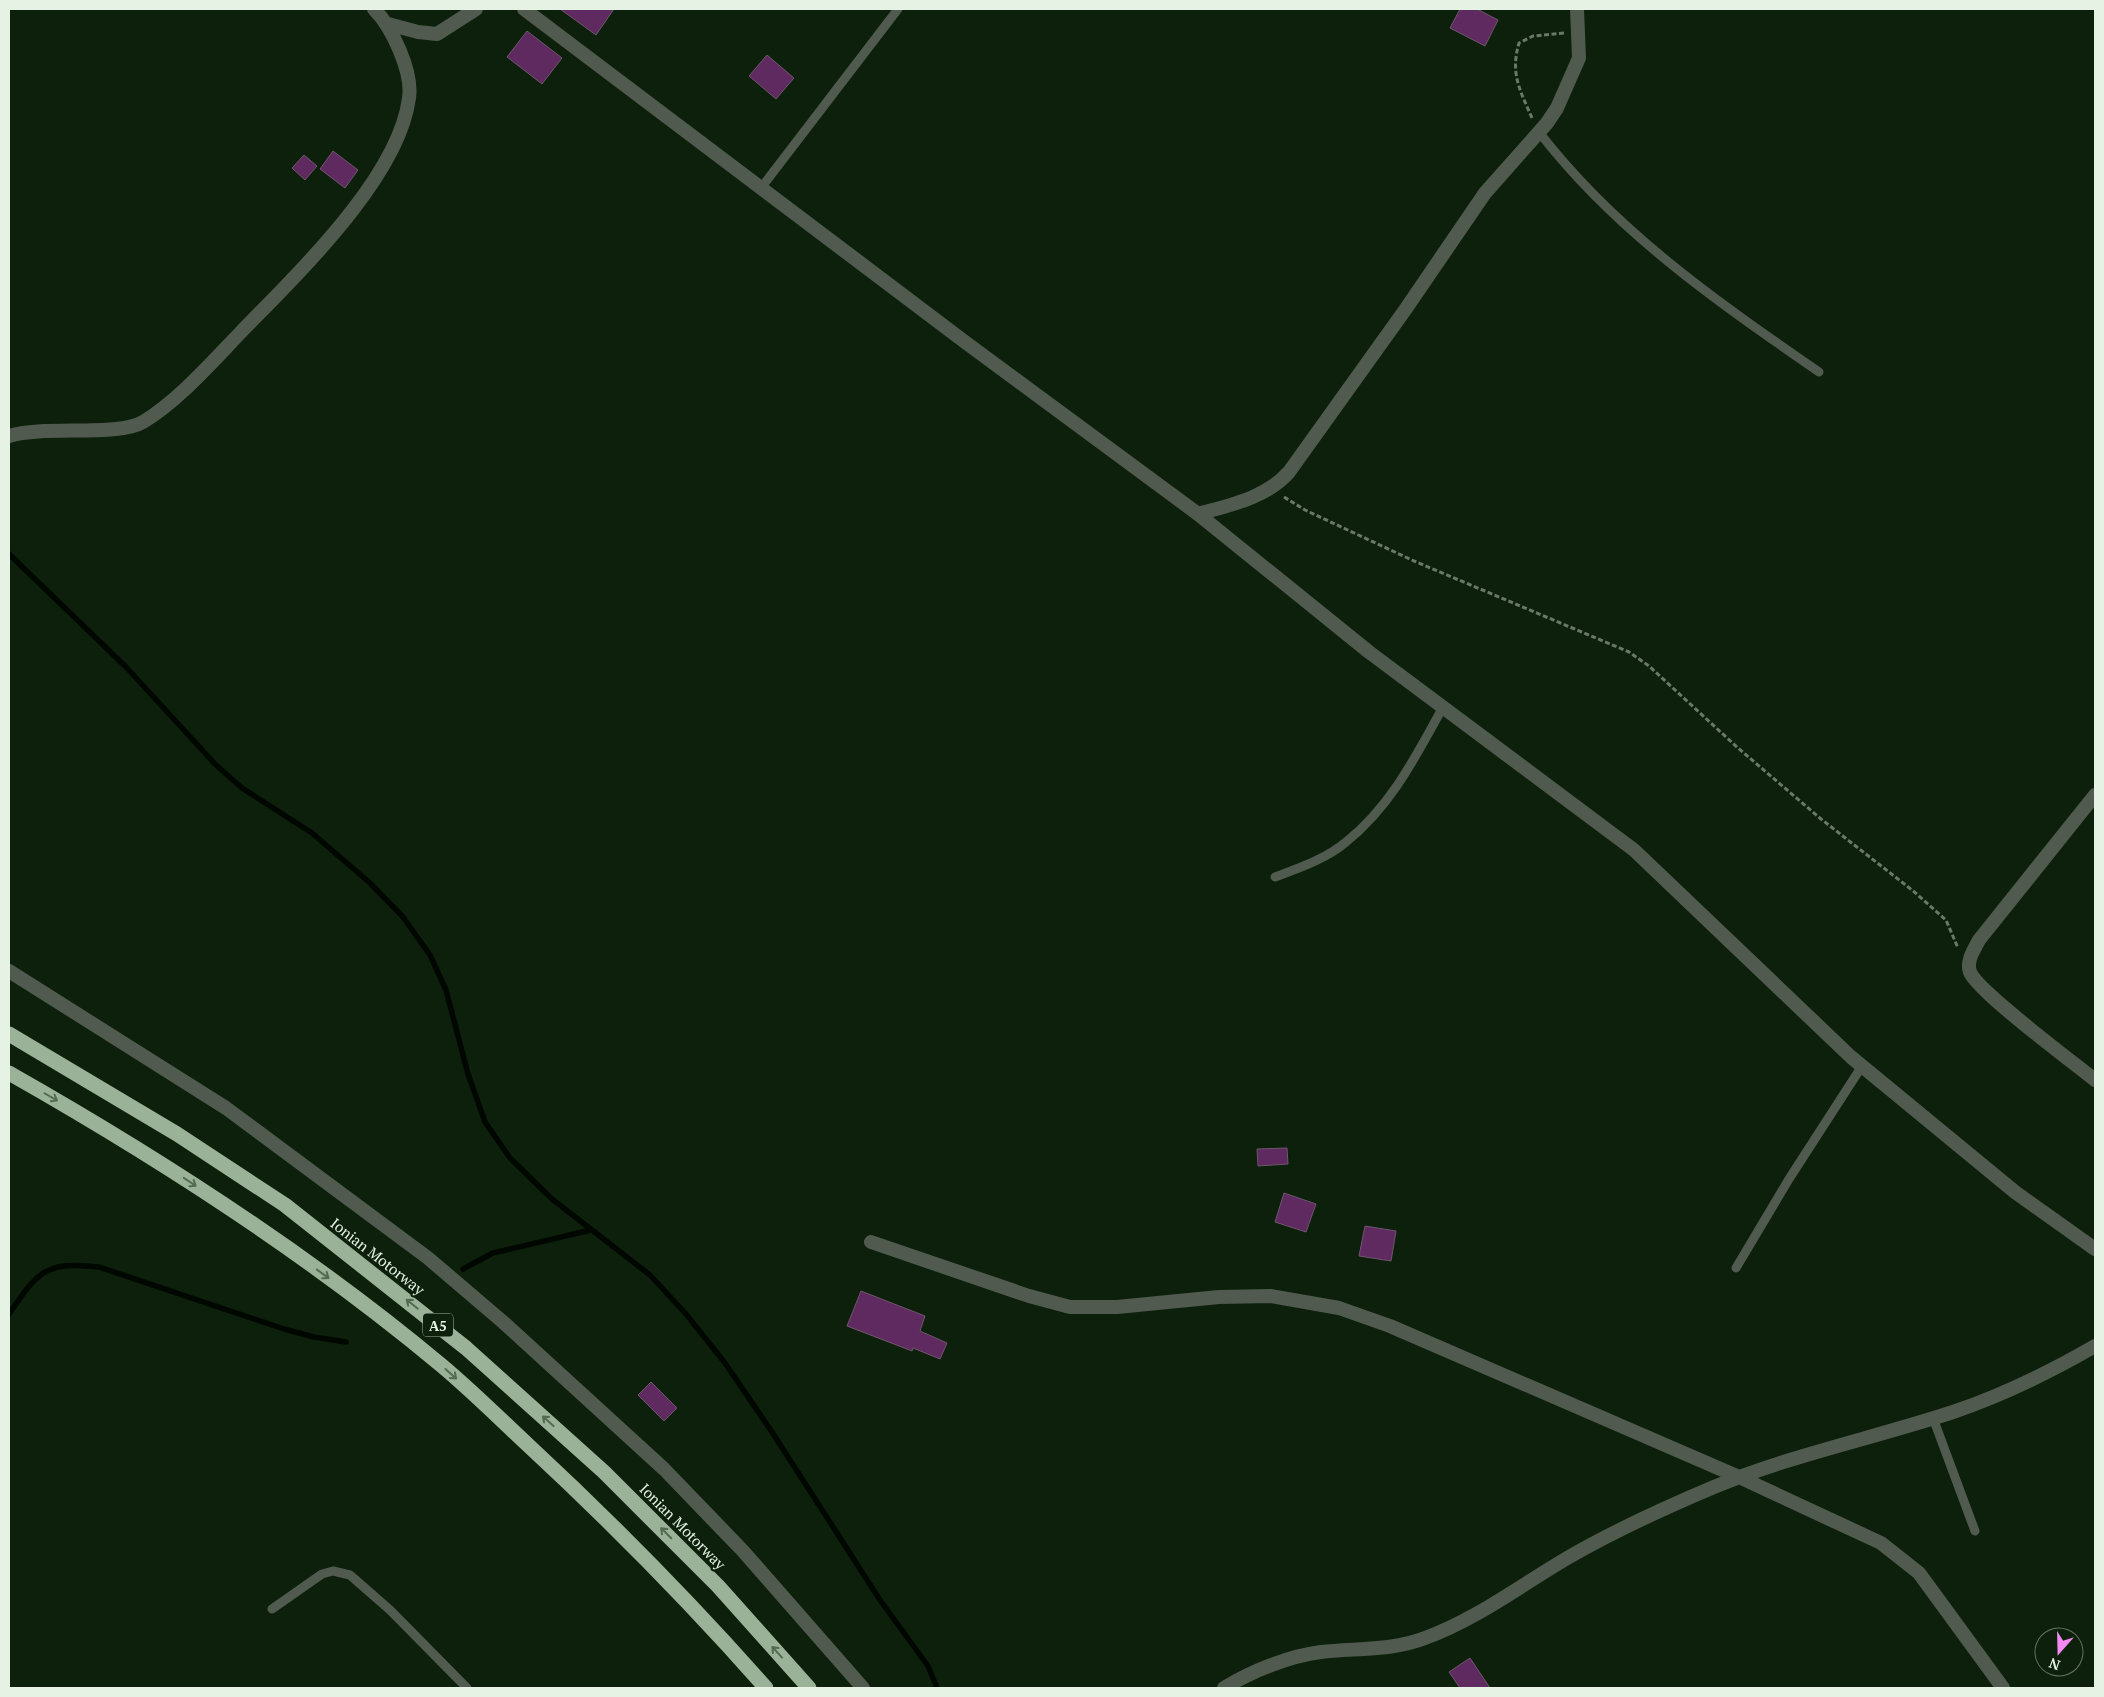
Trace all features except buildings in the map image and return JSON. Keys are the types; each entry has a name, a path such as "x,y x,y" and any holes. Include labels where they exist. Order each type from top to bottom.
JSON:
{"highway":[{"name":"Ionian Motorway","path":"9,1034 177,1134 285,1205 466,1348 604,1472 718,1586 809,1688"},
{"name":"Α5","path":"9,1072 187,1180 298,1256 442,1366 578,1491 698,1613 766,1688"}],"street":[{"path":"9,436 48,430 126,428 143,422 205,369 296,275 341,224 376,177 405,116 409,88 400,53 388,24 374,9"},
{"path":"388,24 432,35 442,31 476,9"},
{"path":"524,9 1198,514 1369,652 1634,850 1862,1066 2015,1192 2095,1249"},
{"path":"1198,514 1233,505 1271,488 1288,472 1405,310 1485,193 1539,132 1557,108 1579,58 1577,9"},
{"path":"2095,795 1980,940 1969,963 1970,972 1976,981 2007,1009 2095,1080"},
{"path":"9,970 226,1108 436,1264 664,1468 743,1550 863,1688"},
{"path":"871,1242 1029,1296 1070,1307 1116,1307 1219,1297 1270,1296 1339,1308 1450,1351 1845,1524 1881,1543 1898,1554 1920,1573 2003,1688"},
{"path":"1224,1688 1250,1674 1305,1655 1386,1646 1420,1640 1442,1632 1468,1620 1569,1557 1642,1517 1739,1477 1933,1418 2050,1372 2095,1346"}],"lane":[{"path":"762,188 898,9"},
{"path":"1539,132 1559,158 1650,249 1711,298 1820,372"},
{"path":"1275,877 1312,863 1345,843 1378,813 1409,770 1443,707"},
{"path":"1736,1268 1789,1179 1862,1066"},
{"path":"1933,1418 1975,1531"},
{"path":"272,1609 322,1574 342,1571 350,1575 369,1591 466,1688"}],"path":[{"path":"1539,132 1516,82 1514,58 1519,43 1533,36 1579,32"},
{"path":"1271,488 1305,510 1414,561 1629,652 1649,666 1738,748 1813,812 1912,890 1946,920 1959,952 1969,963"}],"waterway":[{"path":"9,554 126,667 216,765 242,788 312,833 370,883 403,917 430,955 446,990 468,1074 485,1122 510,1158 552,1199 650,1275 686,1314 725,1363 772,1432 880,1600 928,1666 937,1688"},
{"path":"463,1269 493,1253 591,1230"},
{"path":"9,1314 28,1288 45,1272 67,1266 99,1267 284,1329 314,1337 346,1342"}]}
